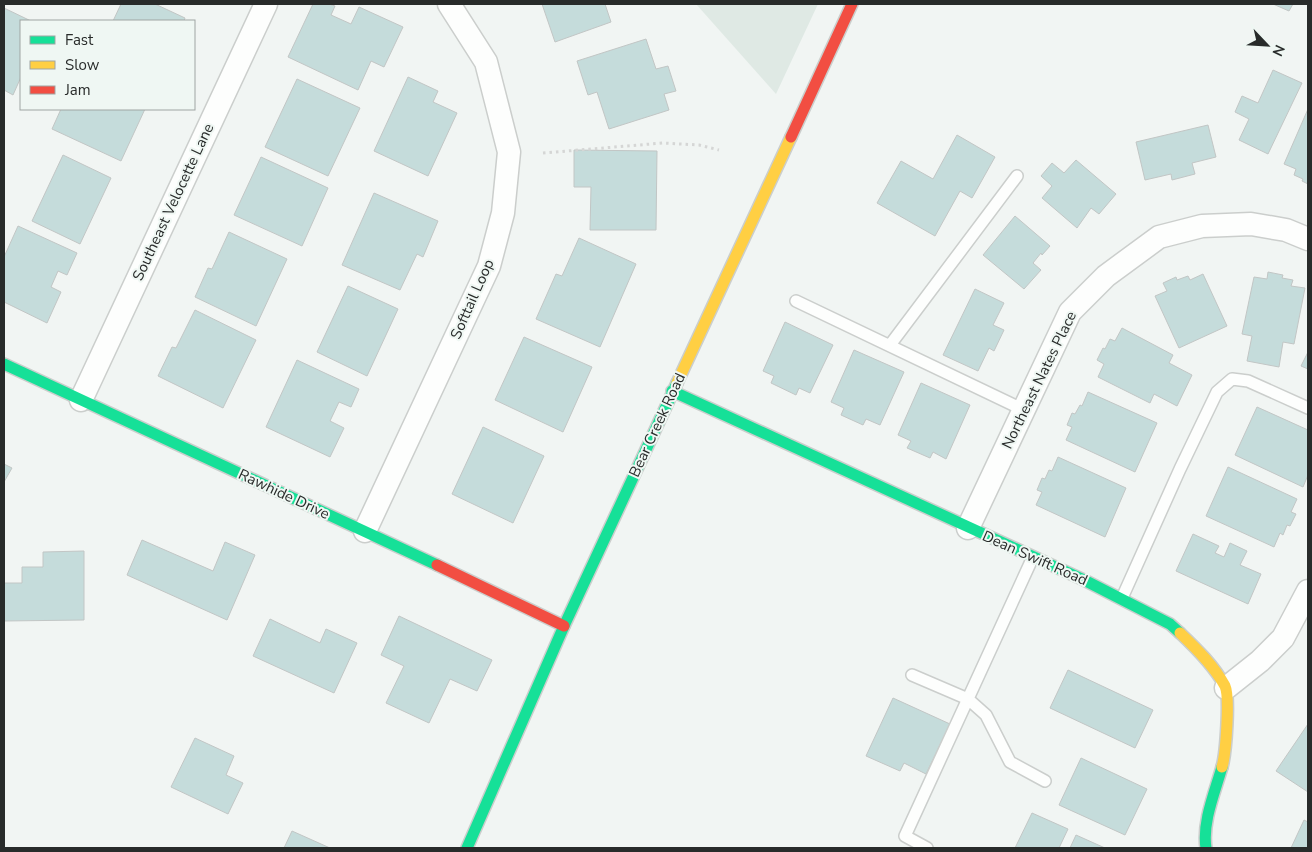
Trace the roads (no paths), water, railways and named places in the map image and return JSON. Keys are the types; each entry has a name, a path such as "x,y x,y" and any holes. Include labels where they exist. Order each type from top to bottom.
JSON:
{"street":[{"name":"Southeast Velocette Lane","path":"81,400 266,4"},
{"name":"Softtail Loop","path":"365,531 489,266 503,213 509,152 486,62 449,4"},
{"name":"Bear Creek Road","path":"468,848 564,626 852,4"},
{"name":"Northeast Nates Place","path":"968,528 1070,312 1106,276 1159,236 1202,226 1251,224 1286,230 1308,239"},
{"name":"Rawhide Drive","path":"4,364 365,531 564,626"},
{"name":"Dean Swift Road","path":"672,391 1122,598 1170,624 1203,654 1226,688"},
{"path":"1206,848 1205,841 1209,814 1223,764 1227,735 1226,688 1260,661 1283,638 1308,591"}],"lane":[{"path":"890,345 1017,176"},
{"path":"796,301 1024,410"},
{"path":"1122,598 1217,392 1232,379 1248,381 1308,408"},
{"path":"927,848 904,836 1033,557"},
{"path":"912,675 968,699 986,715 1010,762 1045,781"}]}
